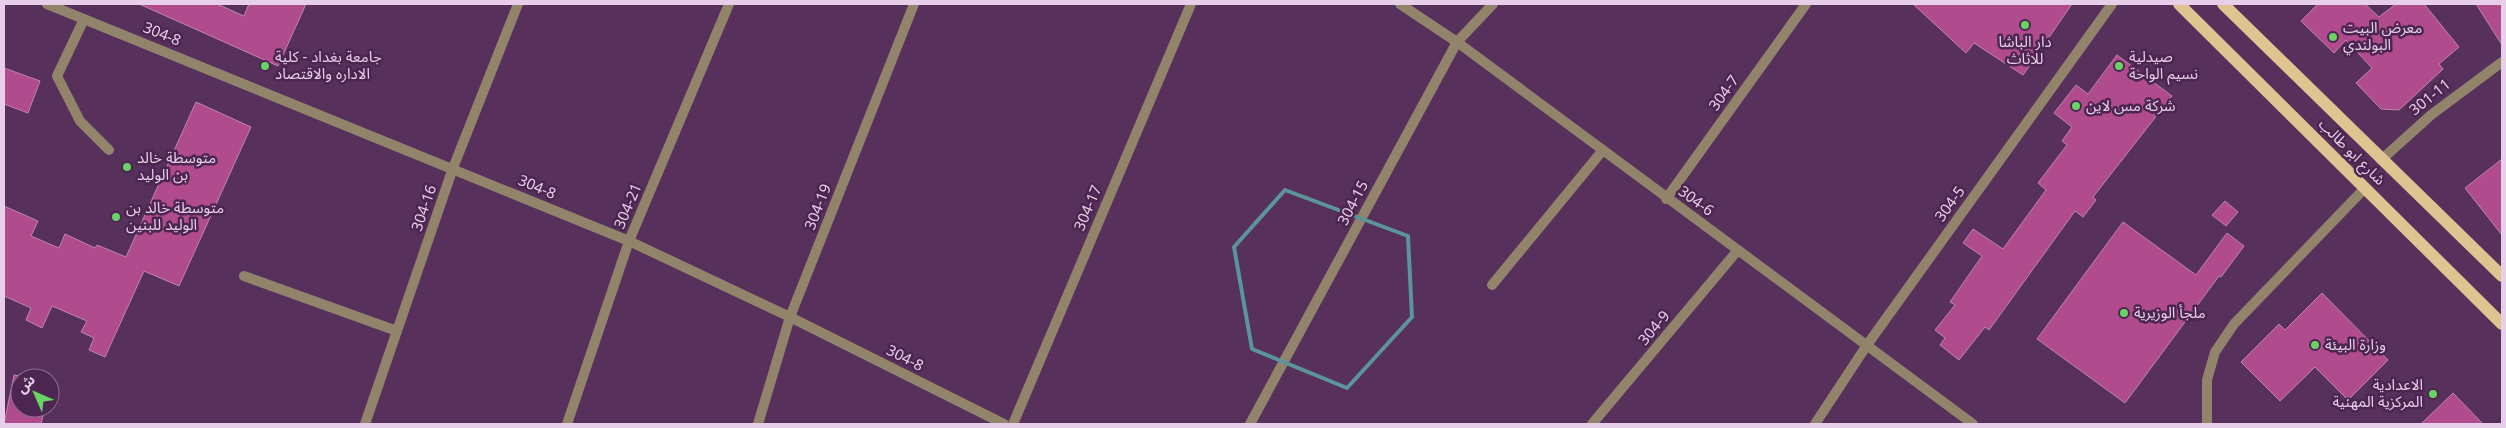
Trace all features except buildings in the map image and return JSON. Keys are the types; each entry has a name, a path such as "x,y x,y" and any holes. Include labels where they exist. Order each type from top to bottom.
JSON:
{"main road":[{"name":"شارع ابو طالب","path":"2179,4 2502,324"},
{"name":"شارع ابو طالب","path":"2223,4 2502,276"}],"street":[{"name":"304-8","path":"47,4 453,168 629,242 790,318 1004,424"},
{"name":"304-16","path":"365,424 453,168 518,4"},
{"name":"304-21","path":"567,424 629,242 729,4"},
{"name":"304-19","path":"758,424 790,318 914,4"},
{"name":"304-17","path":"1013,424 1191,4"},
{"name":"304-6","path":"1400,4 1457,42 1666,199 1974,424"},
{"name":"304-15","path":"1250,424 1457,42 1493,4"},
{"name":"304-7","path":"1666,199 1806,4"},
{"name":"304-5","path":"1815,424 1867,346 2112,4"},
{"path":"84,19 57,76 80,121 109,150"},
{"name":"301-11","path":"2381,160 2431,115 2502,62"},
{"path":"1492,285 1603,150"},
{"path":"2207,424 2207,380 2215,352 2234,324 2365,188"},
{"name":"304-9","path":"1592,424 1738,250"},
{"path":"244,276 397,330"}],"highlighted area":[{"path":"1285,190 1408,236 1412,317 1347,388 1252,349 1234,247"}],"place":[{"name":"دار الباشا للاثاث","path":"2025,25"},
{"name":"معرض البيت البولندي","path":"2333,37"},
{"name":"جامعة بغداد - كلية الاداره والاقتصاد","path":"265,66"},
{"name":"صيدلية نسيم الواحة","path":"2119,66"},
{"name":"شركة مس لاين","path":"2076,106"},
{"name":"متوسطة خالد بن الوليد","path":"127,167"},
{"name":"متوسطة خالد بن الوليد للبنين","path":"116,217"},
{"name":"ملجأ الوزيرية","path":"2124,313"},
{"name":"وزارة البيئة","path":"2315,345"},
{"name":"الاعدادية المركزية المهنية","path":"2433,394"}]}
